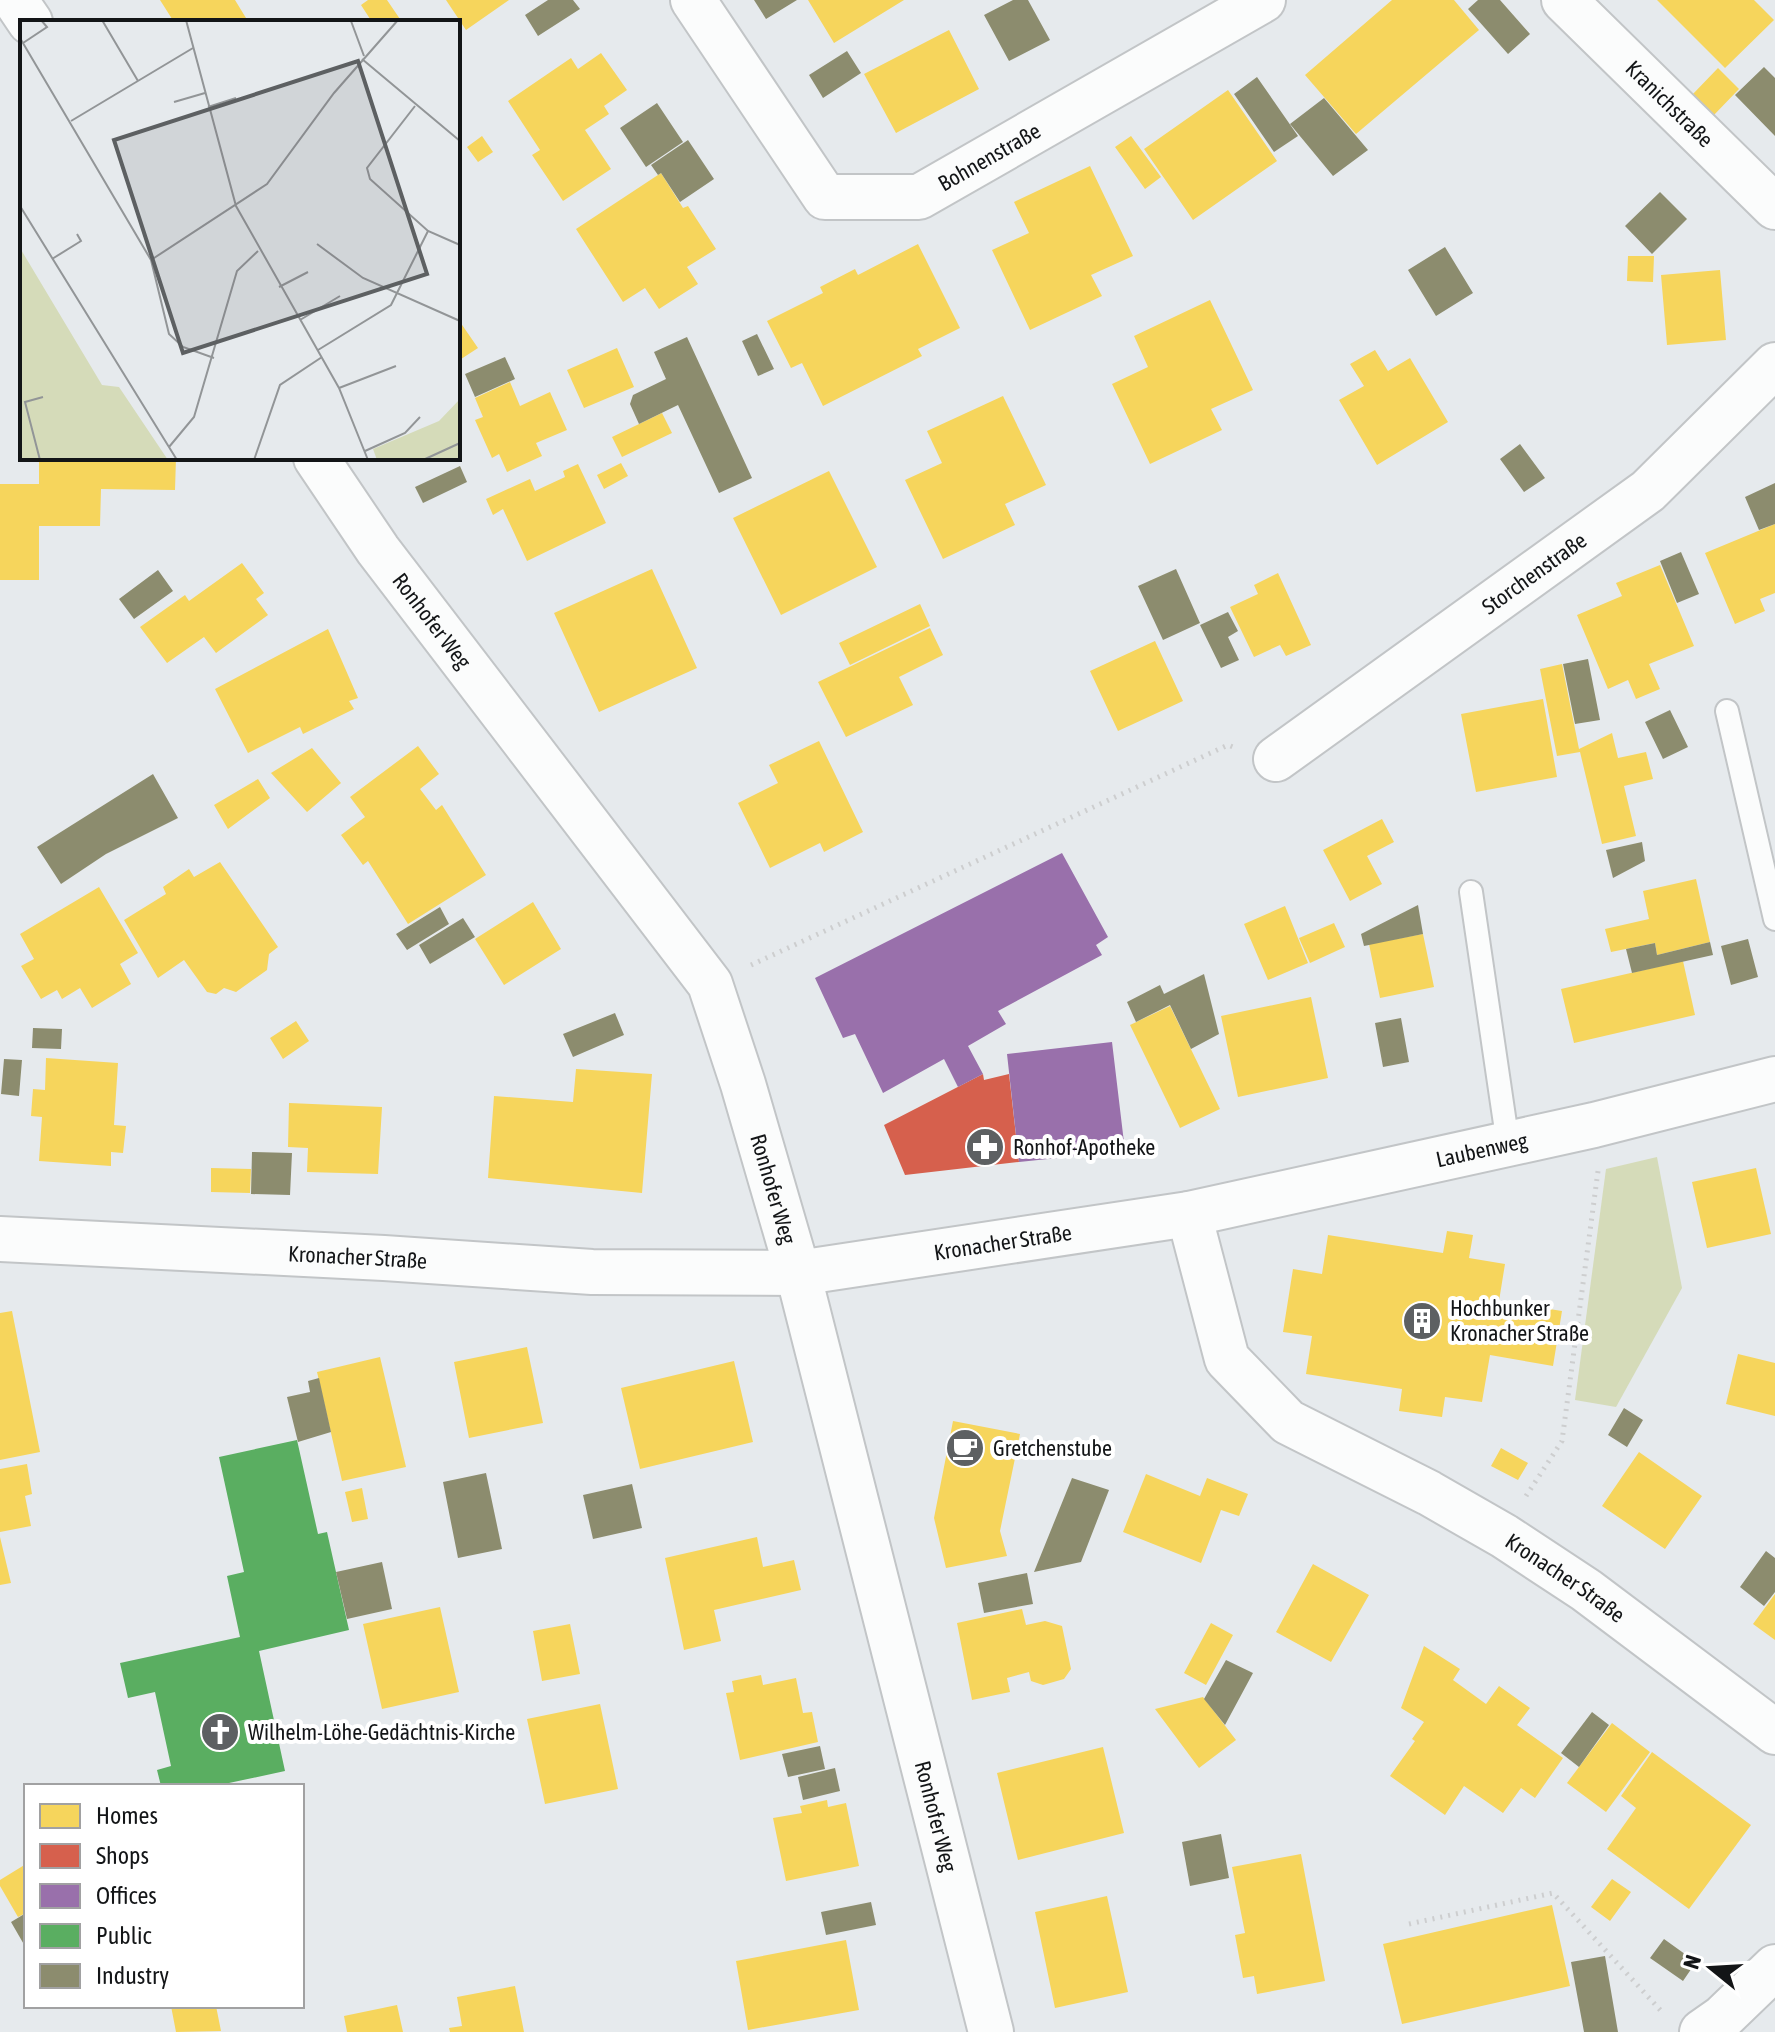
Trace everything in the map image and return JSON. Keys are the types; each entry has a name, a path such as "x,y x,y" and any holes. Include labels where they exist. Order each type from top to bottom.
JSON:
{"street":[{"path":"15,0 29,20"},
{"name":"Bohnenstraße","path":"693,0 825,197 919,197 1263,0"},
{"name":"Kranichstraße","path":"1564,0 1775,207"},
{"name":"Storchenstraße","path":"1276,759 1648,491 1775,365"},
{"name":"Ronhofer Weg","path":"317,460 378,550 710,984 743,1084 798,1273 991,2032"},
{"name":"Laubenweg","path":"1189,1214 1594,1125 1775,1079"},
{"name":"Kronacher Straße","path":"0,1239 384,1258 592,1272 798,1273 1189,1214 1227,1359 1288,1422 1429,1493 1504,1536 1586,1590 1775,1732"},
{"path":"1686,2026 1722,2018 1775,1967"}],"lane":[{"path":"1727,711 1775,919"},
{"path":"1471,892 1508,1144"}],"path":[{"path":"710,984 1228,745 1276,759"},
{"path":"1504,1536 1562,1441 1600,1162 1594,1125"},
{"path":"1409,1924 1553,1893 1686,2026"}],"green space":[{"path":"1657,1157 1682,1288 1616,1407 1575,1400 1606,1169"}],"building: Homes":[{"path":"160,0 235,0 246,18 242,20 173,20"},
{"path":"368,0 387,0 401,20 371,20 361,5"},
{"path":"446,0 509,0 466,30"},
{"path":"808,0 904,0 834,43"},
{"path":"1392,0 1454,0 1479,30 1356,134 1305,75"},
{"path":"1657,0 1754,0 1774,20 1725,68"},
{"path":"949,30 979,89 896,133 864,74"},
{"path":"601,53 627,90 604,106 609,114 585,130 611,169 563,201 532,155 540,150 508,101 571,58 578,69"},
{"path":"1718,68 1739,89 1713,116 1692,95"},
{"path":"1228,90 1277,161 1193,220 1144,149"},
{"path":"482,136 493,152 478,162 467,147"},
{"path":"1131,136 1161,177 1145,189 1115,147"},
{"path":"1090,166 1133,256 1091,275 1102,296 1030,330 992,250 1029,233 1014,202"},
{"path":"661,173 683,208 688,206 716,249 687,267 698,284 659,309 645,288 623,302 576,229"},
{"path":"918,244 960,328 918,349 922,356 823,406 802,363 791,368 767,321 823,293 820,287 855,269 858,275"},
{"path":"1628,256 1654,256 1653,282 1627,281"},
{"path":"1720,270 1726,340 1667,345 1661,275"},
{"path":"1210,300 1253,390 1211,409 1222,430 1150,464 1112,384 1148,367 1134,336"},
{"path":"460,322 478,348 460,360"},
{"path":"617,348 634,387 584,408 567,370"},
{"path":"1375,350 1388,371 1410,358 1448,422 1377,465 1339,400 1364,386 1350,364"},
{"path":"510,382 520,406 550,392 567,430 536,443 542,456 507,472 499,454 492,458 475,420 483,417 475,398"},
{"path":"1003,396 1046,485 1005,504 1015,525 943,559 905,480 942,463 927,431"},
{"path":"662,413 672,433 622,457 612,437"},
{"path":"39,460 176,460 175,490 101,489 100,526 39,526 39,580 0,580 0,484 39,484"},
{"path":"621,463 628,476 604,489 597,475"},
{"path":"578,464 606,523 527,561 503,509 493,515 486,499 530,479 535,491 565,477 563,471"},
{"path":"829,471 877,567 781,615 733,518"},
{"path":"1775,524 1775,593 1760,599 1765,611 1735,624 1705,553"},
{"path":"242,563 264,593 256,599 268,615 216,653 204,637 167,663 140,627 185,595 189,601"},
{"path":"1660,565 1694,646 1649,664 1660,689 1636,699 1628,680 1608,689 1577,615 1622,596 1616,583"},
{"path":"652,569 697,668 599,712 554,613"},
{"path":"1278,573 1311,645 1286,656 1280,645 1254,657 1230,607 1258,594 1254,585"},
{"path":"920,604 930,626 850,665 839,643"},
{"path":"930,628 943,655 899,677 913,705 846,737 818,682"},
{"path":"328,629 358,698 349,701 354,709 303,734 300,727 248,753 215,689"},
{"path":"1155,641 1183,701 1118,731 1090,671"},
{"path":"1562,664 1579,749 1612,733 1618,758 1646,752 1653,779 1624,786 1636,836 1602,844 1580,752 1557,756 1540,669"},
{"path":"1543,699 1557,777 1476,792 1461,714"},
{"path":"819,741 863,832 824,852 820,843 770,868 738,803 778,783 769,765"},
{"path":"418,746 439,774 420,789 436,810 442,805 486,875 408,924 368,861 363,865 341,835 365,817 350,797"},
{"path":"312,748 341,783 307,812 271,773"},
{"path":"258,779 270,798 228,829 214,805"},
{"path":"1382,819 1394,842 1367,856 1382,884 1350,901 1323,850"},
{"path":"220,862 278,947 269,954 267,970 236,992 224,988 216,994 207,992 184,960 158,978 124,920 166,894 163,887 189,869 194,877"},
{"path":"1696,879 1710,942 1657,955 1655,943 1611,952 1605,929 1649,919 1643,891"},
{"path":"99,887 138,953 120,964 131,984 92,1008 80,988 62,999 57,990 41,999 21,966 34,959 20,934"},
{"path":"533,902 561,949 504,985 475,939"},
{"path":"1285,906 1308,963 1268,980 1244,924"},
{"path":"1334,923 1345,947 1310,963 1299,938"},
{"path":"1423,934 1434,987 1380,998 1369,944"},
{"path":"1683,961 1695,1015 1574,1043 1561,989"},
{"path":"1311,997 1328,1078 1238,1097 1221,1016"},
{"path":"1170,1006 1220,1109 1180,1128 1130,1025"},
{"path":"296,1021 309,1041 283,1059 270,1038"},
{"path":"46,1058 118,1063 114,1125 126,1126 123,1153 111,1152 111,1166 39,1161 42,1117 31,1116 33,1089 45,1090"},
{"path":"576,1069 652,1074 642,1193 488,1178 494,1096 573,1102"},
{"path":"289,1103 382,1107 378,1174 307,1172 308,1148 288,1147"},
{"path":"211,1168 251,1169 250,1193 211,1192"},
{"path":"1756,1168 1771,1234 1707,1248 1692,1182"},
{"name":"Hochbunker Kronacher Straße","path":"1447,1231 1473,1235 1469,1258 1505,1264 1499,1301 1562,1311 1553,1366 1490,1355 1482,1402 1445,1397 1442,1417 1399,1411 1402,1389 1306,1374 1312,1336 1283,1332 1293,1269 1322,1274 1328,1235 1443,1253"},
{"path":"12,1311 40,1452 0,1460 0,1313"},
{"path":"527,1347 543,1423 469,1438 454,1362"},
{"path":"1738,1354 1775,1363 1775,1416 1726,1404"},
{"path":"380,1357 406,1467 342,1481 317,1372"},
{"path":"734,1361 753,1442 640,1469 621,1388"},
{"path":"953,1421 1020,1434 1000,1531 1007,1556 946,1568 934,1518"},
{"path":"1501,1448 1528,1463 1518,1480 1491,1466"},
{"path":"1639,1452 1702,1496 1665,1549 1602,1506"},
{"path":"27,1464 32,1494 25,1496 31,1526 0,1532 0,1469"},
{"path":"1146,1474 1200,1496 1207,1478 1248,1494 1239,1516 1221,1510 1201,1563 1123,1532"},
{"path":"362,1488 368,1519 352,1522 345,1492"},
{"path":"0,1537 11,1583 0,1585"},
{"path":"757,1537 763,1567 794,1560 801,1590 714,1610 721,1641 684,1650 665,1558"},
{"path":"1313,1564 1369,1595 1331,1662 1276,1632"},
{"path":"1775,1594 1775,1640 1753,1624"},
{"path":"440,1607 459,1692 382,1709 363,1624"},
{"path":"1022,1609 1026,1625 1045,1621 1062,1626 1071,1669 1064,1679 1043,1685 1031,1681 1029,1672 1007,1678 1010,1692 972,1700 957,1623"},
{"path":"1211,1623 1233,1635 1206,1685 1184,1673"},
{"path":"570,1624 580,1674 542,1681 533,1631"},
{"path":"1424,1646 1460,1669 1453,1680 1486,1704 1499,1686 1530,1708 1517,1725 1563,1758 1535,1798 1521,1788 1503,1813 1464,1786 1445,1815 1390,1776 1415,1741 1412,1739 1424,1722 1401,1708"},
{"path":"761,1675 763,1685 796,1678 803,1713 812,1712 818,1742 740,1760 726,1693 734,1692 732,1681"},
{"path":"1203,1697 1236,1740 1199,1768 1155,1709"},
{"path":"600,1704 618,1789 545,1804 527,1719"},
{"path":"1612,1723 1650,1752 1606,1812 1567,1783"},
{"path":"1103,1747 1124,1833 1018,1860 997,1773"},
{"path":"1652,1752 1751,1825 1689,1909 1607,1849 1636,1808 1621,1796"},
{"path":"827,1800 828,1807 846,1803 859,1866 786,1881 773,1818 802,1813 800,1806"},
{"path":"1301,1854 1325,1981 1257,1994 1254,1976 1243,1978 1235,1935 1245,1933 1232,1867"},
{"path":"24,1865 24,1914 18,1917 0,1886 0,1880"},
{"path":"1612,1879 1631,1892 1610,1921 1591,1907"},
{"path":"1107,1896 1128,1992 1055,2008 1035,1912"},
{"path":"1552,1905 1570,1986 1402,2024 1383,1944"},
{"path":"846,1940 859,2010 748,2030 736,1961"},
{"path":"515,1986 524,2032 450,2032 449,2028 462,2026 457,1997"},
{"path":"397,2005 403,2032 347,2032 344,2016"},
{"path":"171,2008 216,2008 221,2031 176,2032"}],"building: Shops":[{"path":"983,1074 984,1080 1009,1074 1019,1162 905,1175 884,1125"}],"building: Offices":[{"path":"1062,853 1108,937 1096,945 1102,955 998,1011 1006,1024 968,1046 983,1074 958,1087 944,1059 883,1093 855,1034 843,1038 815,978"},
{"path":"1112,1042 1125,1151 1019,1162 1007,1054"}],"building: Public":[{"path":"297,1440 318,1534 327,1532 349,1630 259,1651 285,1771 224,1784 160,1784 157,1770 171,1766 155,1692 128,1698 120,1663 240,1637 227,1576 244,1572 219,1457"}],"building: Industry":[{"path":"548,0 573,0 580,9 538,36 525,15"},
{"path":"754,0 797,0 766,19"},
{"path":"1013,0 1028,0 1050,40 1009,61 984,15"},
{"path":"1478,0 1500,0 1530,34 1508,54 1468,9"},
{"path":"847,51 861,73 823,98 809,75"},
{"path":"1764,67 1775,78 1775,136 1735,95"},
{"path":"1257,77 1298,136 1274,152 1234,94"},
{"path":"1324,98 1368,150 1333,176 1290,124"},
{"path":"657,103 683,142 646,167 620,128"},
{"path":"688,140 714,179 680,202 661,173 658,175 651,165"},
{"path":"1660,192 1687,219 1652,254 1625,226"},
{"path":"1445,247 1473,293 1436,316 1408,270"},
{"path":"757,334 774,369 758,376 742,341"},
{"path":"687,337 752,478 719,493 678,405 639,424 630,404 633,395 666,379 654,352"},
{"path":"505,357 515,379 475,397 465,374"},
{"path":"1520,444 1545,478 1524,492 1500,459"},
{"path":"460,466 467,482 423,503 415,487"},
{"path":"1775,483 1775,524 1759,530 1745,497"},
{"path":"1681,552 1699,594 1677,603 1660,561"},
{"path":"1176,569 1200,623 1163,640 1138,586"},
{"path":"158,570 173,591 134,619 119,599"},
{"path":"1228,612 1238,631 1228,637 1239,660 1221,668 1200,625"},
{"path":"1588,659 1600,720 1575,724 1563,664"},
{"path":"1670,710 1688,747 1663,759 1645,722"},
{"path":"153,774 178,818 106,854 61,884 37,847"},
{"path":"1642,842 1645,861 1613,878 1606,850"},
{"path":"1418,905 1423,934 1364,946 1361,934"},
{"path":"440,907 449,924 407,950 396,934"},
{"path":"463,918 475,937 430,964 419,945"},
{"path":"1748,939 1758,977 1731,985 1721,946"},
{"path":"1710,942 1713,955 1632,973 1626,949 1655,943 1657,955"},
{"path":"1204,974 1219,1034 1191,1049 1170,1005 1136,1022 1127,1002 1160,985 1164,994"},
{"path":"615,1013 624,1035 573,1057 563,1034"},
{"path":"1401,1018 1409,1062 1383,1067 1375,1023"},
{"path":"33,1028 62,1029 61,1049 32,1048"},
{"path":"4,1059 22,1060 19,1096 1,1094"},
{"path":"252,1152 292,1153 290,1195 251,1194"},
{"path":"319,1378 331,1432 298,1442 287,1397 310,1392 308,1381"},
{"path":"1624,1408 1643,1420 1627,1447 1608,1435"},
{"path":"486,1473 502,1549 458,1558 443,1482"},
{"path":"1072,1478 1109,1490 1081,1562 1034,1572"},
{"path":"632,1484 642,1528 593,1539 583,1495"},
{"path":"1766,1551 1775,1558 1775,1592 1764,1606 1740,1587"},
{"path":"382,1562 392,1609 347,1619 336,1572"},
{"path":"1027,1573 1033,1604 984,1613 978,1583"},
{"path":"1226,1660 1253,1673 1225,1725 1204,1699"},
{"path":"1592,1712 1609,1725 1579,1767 1561,1753"},
{"path":"820,1746 825,1769 788,1777 782,1754"},
{"path":"835,1768 840,1791 803,1800 798,1777"},
{"path":"1221,1834 1229,1878 1190,1886 1182,1842"},
{"path":"871,1902 876,1925 826,1935 821,1912"},
{"path":"24,1914 24,1945 11,1922"},
{"path":"1664,1939 1696,1962 1683,1981 1650,1958"},
{"path":"1605,1956 1618,2032 1584,2032 1571,1962"}],"place":[{"name":"Ronhof-Apotheke","path":"985,1147"},
{"name":"Hochbunker Kronacher Straße","path":"1422,1321"},
{"name":"Gretchenstube","path":"965,1448"},
{"name":"Wilhelm-Löhe-Gedächtnis-Kirche","path":"220,1732"}]}
